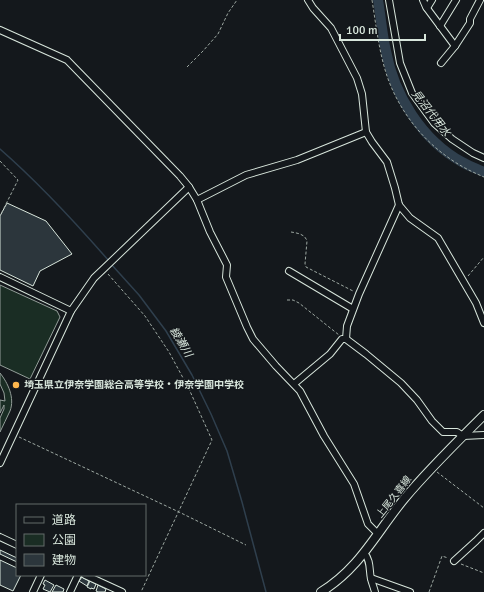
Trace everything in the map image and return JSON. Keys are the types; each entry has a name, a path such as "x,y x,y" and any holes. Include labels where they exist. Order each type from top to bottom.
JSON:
{"main road":[{"name":"上尾久喜線","path":"321,592 347,573 403,501 432,468 484,415"}],"street":[{"path":"308,0 313,8 331,28 357,78 362,94 366,132 387,162 399,205 410,218 438,238 476,303 484,323"},
{"path":"389,0 400,63 412,93 434,123 452,139 484,158"},
{"path":"423,0 427,8 455,46"},
{"path":"427,8 432,0"},
{"path":"440,26 456,0"},
{"path":"441,63 455,46 470,23 470,19 479,2 472,0"},
{"path":"0,30 67,60 189,187 197,200 210,232 227,265 226,277 253,339 300,391 336,456 354,484 368,524 378,534"},
{"path":"197,200 246,175 297,160 366,132"},
{"path":"0,463 71,311 94,278 189,187"},
{"path":"294,384 330,354 344,339 347,326 359,294 399,205"},
{"path":"289,271 353,309"},
{"path":"0,277 71,311"},
{"path":"344,339 366,354 401,383 443,432 457,432 463,436 484,435"},
{"path":"454,561 484,533"},
{"path":"0,537 16,545"},
{"path":"364,553 368,557 370,564 370,578 375,592"},
{"path":"33,592 40,576"},
{"path":"70,592 78,576"},
{"path":"86,576 109,589 122,592"},
{"path":"370,578 410,592"}],"path":[{"path":"187,67 218,34 228,13 237,0"},
{"path":"0,161 18,180 0,216"},
{"path":"291,232 302,235 307,240 306,267 359,294"},
{"path":"464,281 484,257"},
{"path":"104,269 145,316 169,352 189,389 212,440 141,592"},
{"path":"287,300 293,300 299,304 344,339"},
{"path":"14,434 246,545"},
{"path":"432,468 484,508"},
{"path":"429,592 442,556 484,573"}],"green space":[{"name":"埼玉県立伊奈学園総合高等学校・伊奈学園中学校","path":"0,285 57,311 60,317 30,379 0,365"},
{"path":"0,373 6,381 12,401 10,411 0,432 0,418 4,405 0,413 0,400 5,401 4,393 0,384"}],"building":[{"path":"7,203 46,221 72,254 40,271 33,286 0,270 0,216"},
{"path":"0,550 16,558 16,562 0,554"},
{"path":"0,560 16,568 16,576 20,576 13,591 0,585"},
{"path":"82,577 89,581 87,586 79,581"},
{"path":"45,580 54,585 50,592 43,589"},
{"path":"90,581 96,584 94,589 87,587"},
{"path":"56,585 64,589 63,592 52,592"},
{"path":"98,585 106,589 105,592 96,591"}],"waterway":[{"name":"見沼代用水","path":"378,0 383,38 390,68 403,100 412,115 434,142 448,153 484,172"},
{"name":"綾瀬川","path":"0,149 29,175 109,261"},
{"name":"綾瀬川","path":"111,264 139,295 166,331 192,375 211,414 227,451 266,592"}],"place":[{"name":"埼玉県立伊奈学園総合高等学校・伊奈学園中学校","path":"16,385"}]}
